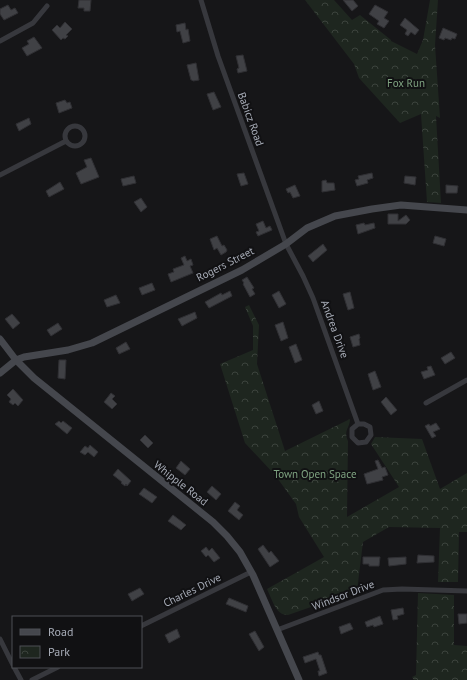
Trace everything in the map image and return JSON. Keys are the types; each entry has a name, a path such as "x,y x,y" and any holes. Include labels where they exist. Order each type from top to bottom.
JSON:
{"street":[{"name":"Babicz Road","path":"201,0 218,56 286,244"},
{"path":"0,41 33,23 47,6"},
{"path":"0,175 66,141"},
{"name":"Rogers Street","path":"0,373 16,360 24,357 68,350 92,343 242,270 286,244 307,228 320,221 335,216 372,208 401,205 467,210"},
{"name":"Andrea Drive","path":"286,244 313,298 358,424"},
{"name":"Whipple Road","path":"0,339 16,360 34,378 213,522 227,536 240,552 251,572 300,680"},
{"path":"426,404 467,380"},
{"name":"Charles Drive","path":"142,626 251,572"},
{"name":"Windsor Drive","path":"277,630 383,590 402,589 467,592"},
{"path":"0,638 12,662"},
{"path":"15,668 20,680"},
{"path":"32,680 56,668"}],"green space":[{"name":"Fox Run","path":"305,0 334,0 352,20 360,15 391,41 417,54 423,40 430,0 438,0 435,45 440,118 436,116 441,203 427,202 421,114 400,123 359,78 354,64"},
{"name":"Town Open Space","path":"249,305 259,325 257,364 285,451 350,419 346,432 348,441 347,517 399,487 371,444 375,437 422,439 440,489 467,473 467,532 459,532 458,582 438,582 440,528 389,527 363,542 357,591 288,615 284,615 277,610 267,589 324,557 299,517 296,504 275,475 245,443 220,364 253,350 253,326 245,307"},
{"path":"418,593 454,595 454,645 467,646 467,680 414,680 412,677 416,675"}],"building":[{"path":"79,0 91,0 90,11 84,11 84,8 78,8"},
{"path":"343,0 353,0 358,6 352,11"},
{"path":"8,5 11,10 15,8 18,13 4,20 0,14 0,9"},
{"path":"375,5 388,12 384,18 389,21 384,28 377,24 379,21 369,14"},
{"path":"405,18 419,30 415,35 411,32 408,36 405,34 407,30 400,25"},
{"path":"65,22 72,29 66,35 68,36 65,39 63,38 61,40 52,30 57,25 60,28"},
{"path":"185,23 186,30 188,29 190,41 183,43 180,31 177,32 176,25"},
{"path":"443,28 457,34 455,39 452,38 451,40 445,38 444,40 439,38"},
{"path":"34,37 42,48 27,56 22,48 29,44 27,41"},
{"path":"243,55 247,71 238,73 237,69 239,68 236,56"},
{"path":"196,63 199,80 193,81 191,80 187,65"},
{"path":"214,92 221,107 213,110 207,94"},
{"path":"65,100 67,103 70,102 72,108 59,113 56,103"},
{"path":"29,118 31,124 19,131 16,124"},
{"path":"91,158 99,177 81,184 76,173 87,167 84,160"},
{"path":"244,173 248,184 241,186 237,174"},
{"path":"372,173 373,178 367,180 368,183 357,186 355,180 359,179 358,176"},
{"path":"134,176 136,183 123,186 121,179"},
{"path":"405,176 416,177 415,185 404,183"},
{"path":"326,180 327,183 334,183 335,190 322,192 322,181"},
{"path":"60,182 64,189 49,197 46,191"},
{"path":"295,185 300,196 293,198 290,192 288,193 286,189"},
{"path":"446,185 458,186 457,193 446,193"},
{"path":"141,198 147,207 141,212 134,202"},
{"path":"388,214 398,214 398,221 406,215 410,220 406,224 388,224"},
{"path":"263,221 266,228 270,226 272,230 258,236 256,232 259,231 256,224"},
{"path":"364,223 365,225 374,223 375,228 358,234 356,225"},
{"path":"217,236 222,246 224,245 227,250 221,255 217,248 214,250 210,239"},
{"path":"435,236 446,239 444,246 433,243"},
{"path":"323,244 327,250 313,262 308,256"},
{"path":"185,256 187,261 191,259 193,265 190,266 193,273 171,282 168,274 174,272 173,269 184,265 181,258"},
{"path":"247,277 254,288 252,289 255,294 250,297 242,280"},
{"path":"152,283 155,290 142,295 139,288"},
{"path":"230,291 232,296 209,308 205,302 221,293 222,295"},
{"path":"279,291 286,304 279,308 272,295"},
{"path":"350,292 354,308 348,310 343,294"},
{"path":"116,295 120,303 107,307 104,300"},
{"path":"195,312 197,318 182,326 178,319"},
{"path":"12,314 20,323 13,329 5,319"},
{"path":"283,322 288,338 281,341 275,325"},
{"path":"58,323 62,329 51,336 47,330"},
{"path":"359,334 360,345 353,347 350,337"},
{"path":"126,342 130,349 119,354 116,348"},
{"path":"296,344 302,360 295,363 289,347"},
{"path":"451,352 455,358 445,364 441,358"},
{"path":"59,360 66,360 65,379 58,378"},
{"path":"431,366 435,375 424,379 421,372 428,370 427,367"},
{"path":"375,371 381,387 373,390 368,374"},
{"path":"13,389 23,400 18,406 15,403 13,405 9,402 11,399 7,395"},
{"path":"111,393 115,396 112,399 117,404 112,409 104,402"},
{"path":"386,397 397,410 391,415 381,402"},
{"path":"319,401 323,411 316,414 312,405"},
{"path":"59,421 61,423 63,421 72,428 67,434 55,424"},
{"path":"436,423 440,429 433,432 436,436 432,438 425,426 429,424 430,426"},
{"path":"145,435 153,443 148,448 140,440"},
{"path":"90,445 98,452 94,457 88,452 85,455 80,452 85,446 88,448"},
{"path":"378,460 382,468 385,467 388,475 382,477 383,480 367,484 364,474 378,469 375,461"},
{"path":"181,461 190,469 185,475 176,468"},
{"path":"118,469 131,481 127,486 126,484 125,486 121,483 122,482 113,475"},
{"path":"212,486 221,494 216,500 207,492"},
{"path":"144,488 157,497 152,503 139,494"},
{"path":"235,502 240,506 237,510 243,515 239,520 228,511"},
{"path":"173,515 186,525 181,530 168,521"},
{"path":"263,545 269,553 271,551 279,561 270,567 258,549"},
{"path":"206,547 209,551 212,548 220,558 214,562 208,555 206,557 201,551"},
{"path":"418,555 434,556 434,562 417,563"},
{"path":"363,557 380,557 379,566 369,566 369,564 363,564"},
{"path":"406,557 406,564 389,566 388,558"},
{"path":"140,588 144,594 132,601 128,594"},
{"path":"229,598 248,606 246,612 226,604"},
{"path":"403,608 404,614 397,616 398,619 393,620 391,610"},
{"path":"458,614 467,614 467,623 459,624"},
{"path":"380,616 383,624 374,627 373,625 367,627 365,622"},
{"path":"350,623 353,629 341,634 339,627"},
{"path":"177,629 180,637 169,643 165,635"},
{"path":"255,631 264,647 259,651 249,634"},
{"path":"318,652 319,655 321,655 327,673 319,676 318,671 320,671 316,659 305,663 303,657"}]}
